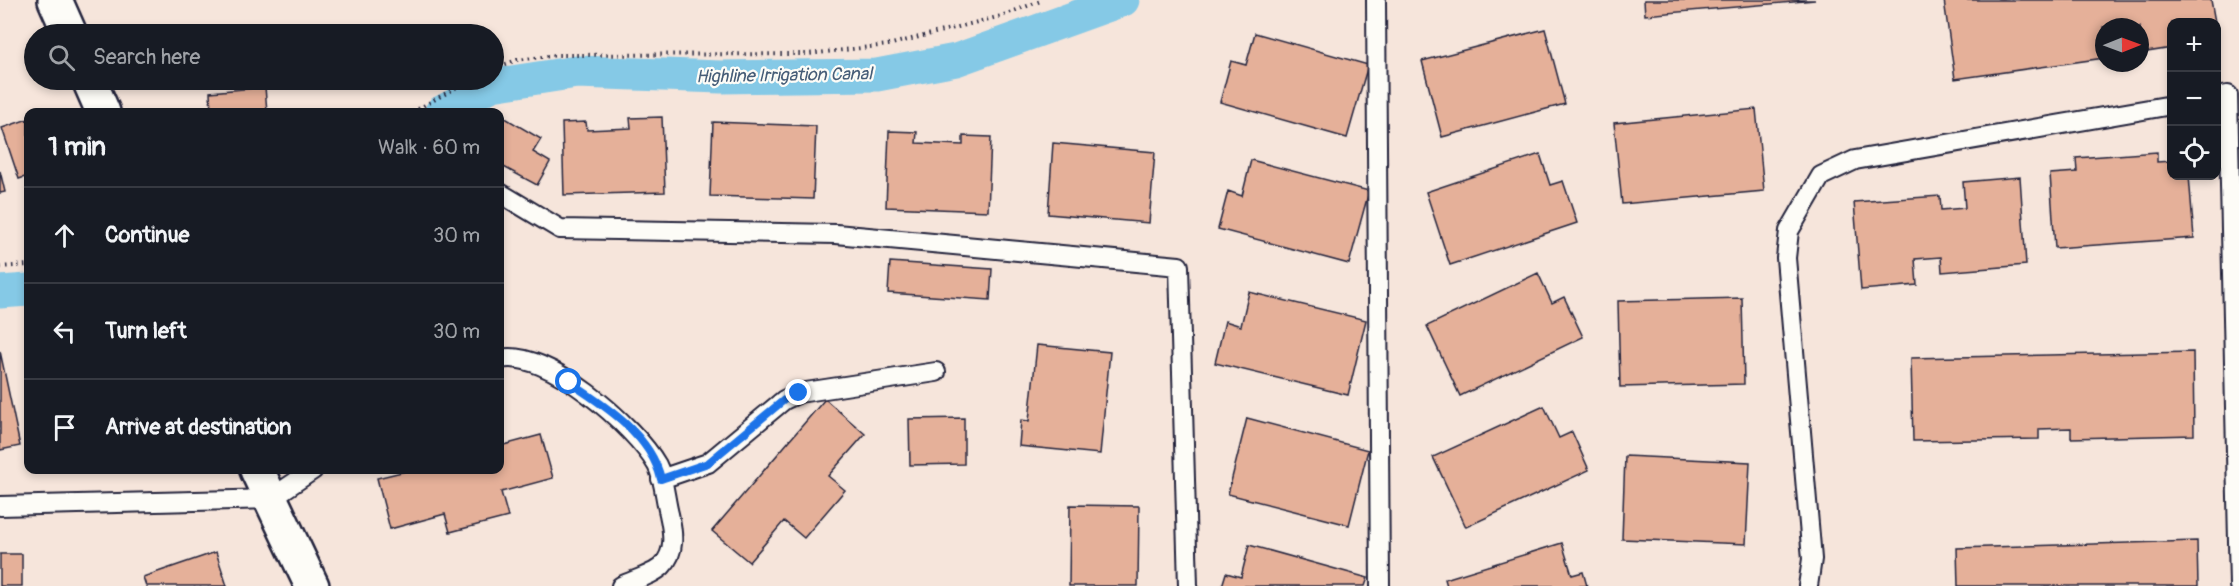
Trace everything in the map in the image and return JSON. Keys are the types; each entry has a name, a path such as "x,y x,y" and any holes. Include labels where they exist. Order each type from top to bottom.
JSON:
{"street":[{"path":"55,0 66,24"},
{"path":"93,90 101,108"},
{"path":"259,474 312,586"}],"lane":[{"path":"1376,0 1380,586"},
{"path":"2221,97 2228,95 2239,586"},
{"path":"1808,586 1812,559 1786,258 1789,231 1821,176 1855,160 2167,106"},
{"path":"504,195 560,229 836,234 1179,267 1188,586"},
{"path":"504,358 509,357 538,364 612,411 658,466 671,524 672,549 662,567 621,586"},
{"path":"661,479 708,463 775,407 799,393 936,372"},
{"path":"0,506 270,499 307,474"}],"path":[{"path":"504,65 517,60 558,55 808,54 888,45 1001,16 1043,0"},
{"path":"419,108 451,90"},
{"path":"0,267 24,265"}],"building":[{"path":"1644,0 1815,0 1645,15"},
{"path":"1944,0 2211,0 2214,18 2167,18 2167,49 2149,52 2149,18 2095,18 2095,59 1955,79"},
{"path":"1545,29 1565,104 1442,137 1422,61"},
{"path":"1255,33 1368,65 1347,138 1220,102 1231,61 1246,65"},
{"path":"265,90 267,108 211,108 210,92"},
{"path":"1756,109 1764,191 1622,204 1614,123"},
{"path":"504,117 541,139 533,152 550,162 537,185 504,167"},
{"path":"662,117 665,192 564,195 562,123 586,122 587,130 631,128 630,118"},
{"path":"24,120 24,177 19,179 2,128"},
{"path":"713,122 816,126 813,199 710,196"},
{"path":"889,131 917,132 916,143 963,145 963,136 991,137 988,211 886,207"},
{"path":"1053,143 1155,152 1149,223 1048,214"},
{"path":"2157,152 2157,162 2167,161 2167,180 2189,180 2194,238 2055,248 2050,174 2077,172 2076,158"},
{"path":"1540,154 1550,185 1563,181 1577,223 1450,265 1426,192"},
{"path":"1251,160 1369,191 1349,264 1218,229 1228,191 1242,196"},
{"path":"0,171 5,192 0,193"},
{"path":"2020,177 2026,265 1942,272 1941,257 1915,259 1917,285 1861,290 1854,202 1940,196 1941,210 1965,208 1963,182"},
{"path":"890,262 992,269 990,300 888,293"},
{"path":"1538,273 1552,303 1564,297 1583,337 1460,396 1427,326"},
{"path":"1249,292 1366,320 1348,395 1215,363 1225,321 1241,326"},
{"path":"1742,298 1744,384 1620,387 1618,301"},
{"path":"1037,345 1110,352 1100,454 1019,446 1021,420 1029,421"},
{"path":"0,351 20,446 0,450"},
{"path":"2193,352 2194,435 2071,438 2071,428 2039,429 2039,439 1913,441 1911,358"},
{"path":"825,399 865,434 828,476 845,490 804,538 784,521 749,562 712,531"},
{"path":"1544,406 1559,438 1572,432 1589,470 1466,527 1433,457"},
{"path":"964,418 964,464 910,465 909,419"},
{"path":"1247,418 1368,450 1349,525 1228,494"},
{"path":"541,435 553,478 501,492 508,517 450,532 445,514 390,529 377,478 394,474 504,474 504,445"},
{"path":"1625,456 1750,462 1746,544 1622,539"},
{"path":"1070,505 1139,506 1138,586 1069,586"},
{"path":"2197,541 2198,586 1958,586 1957,548"},
{"path":"1562,543 1572,575 1583,572 1587,586 1447,586 1445,579"},
{"path":"1249,545 1368,578 1365,586 1222,586 1226,573 1241,577"},
{"path":"216,552 227,586 146,586 143,577"},
{"path":"0,554 22,554 22,586 0,586"}],"waterway":[{"name":"Highline Irrigation Canal","path":"504,83 577,72 721,77 877,75 956,60 1123,0"},
{"name":"Highline Irrigation Canal","path":"449,108 483,90"},
{"name":"Highline Irrigation Canal","path":"0,292 24,290"}],"route":[{"path":"569,382 612,411 637,438 658,466 661,479 708,463 784,400 799,393"}]}
